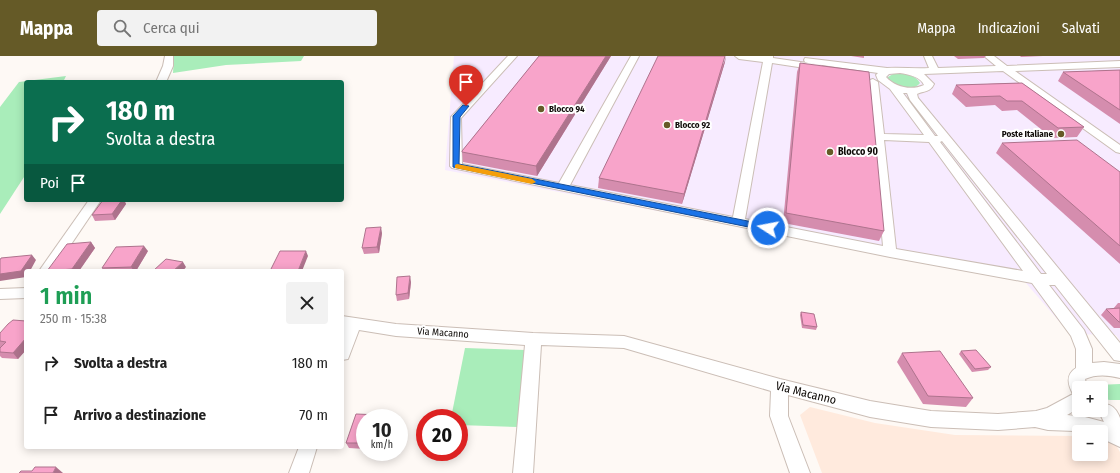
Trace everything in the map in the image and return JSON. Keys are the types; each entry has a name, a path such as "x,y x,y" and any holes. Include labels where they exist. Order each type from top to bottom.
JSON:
{"street":[{"path":"162,80 168,66 169,56"},
{"path":"513,56 456,116 456,166 890,252 1038,279 1060,280"},
{"path":"562,188 635,56"},
{"path":"739,56 771,57 871,68 888,85 894,88 914,91 924,90 928,87 929,84 927,80"},
{"path":"870,56 871,68"},
{"path":"988,56 1120,150"},
{"path":"1102,56 1119,66"},
{"path":"738,222 771,57"},
{"path":"771,57 880,77 908,72 931,63 946,70 1009,71"},
{"path":"908,72 916,74 927,80 1009,71 1119,66"},
{"path":"880,77 878,137 890,252"},
{"path":"894,88 1078,334 1084,349 1084,370"},
{"path":"914,91 912,94 913,98 1118,351"},
{"path":"878,137 946,139"},
{"path":"47,269 94,202"},
{"path":"0,294 24,293"},
{"name":"Via Macanno","path":"344,342 347,323 396,330 533,339 624,342 780,386 870,408 932,419 998,422 1036,419 1051,415 1072,402"},
{"path":"523,473 533,339"},
{"path":"1076,381 1077,376 1084,370 1112,369 1120,371"},
{"path":"780,386 779,416 800,473"},
{"path":"1109,412 1120,433"},
{"path":"1036,419 1047,423 1073,423 1088,425 1103,430 1120,440"},
{"path":"299,473 307,449"}],"shaded area":[{"path":"454,56 1120,56 1120,341 1116,335 1070,334 1025,282 445,170"},
{"path":"810,407 875,423 955,435 1072,436 1072,461 1108,461 1108,441 1116,445 1120,452 1120,473 822,473 800,415"}],"green space":[{"path":"174,56 304,56 301,61 226,65 173,73"},
{"path":"893,74 912,76 920,83 913,88 899,86 888,79 888,77"},
{"path":"66,76 64,80 35,80"},
{"path":"24,81 24,177 0,214 0,107 19,82"},
{"path":"465,348 526,350 519,427 468,425 468,409 453,409"},
{"path":"1120,384 1120,400 1108,400 1108,385"}],"building":[{"name":"Blocco 94","path":"539,56 606,56 536,166 462,152 462,151"},
{"name":"Blocco 92","path":"658,56 725,56 684,194 599,178"},
{"name":"Blocco 90","path":"800,63 869,72 884,231 786,213"},
{"path":"1120,70 1120,110 1063,72"},
{"path":"1022,83 1084,127 1058,128 1022,101 1007,101 1000,96 971,97 956,85"},
{"path":"1077,140 1120,172 1120,246 1002,143"},
{"path":"102,202 121,202 112,214 92,215"},
{"path":"381,227 377,247 362,248 366,228"},
{"path":"91,242 72,269 48,269 67,244"},
{"path":"144,246 131,267 102,268 116,247"},
{"path":"280,251 306,251 299,269 271,269"},
{"path":"32,255 21,271 0,274 1,258"},
{"path":"166,259 183,262 175,269 155,269"},
{"path":"410,276 408,293 396,295 397,277"},
{"path":"1120,308 1120,322 1106,309"},
{"path":"801,312 814,314 817,327 803,325"},
{"path":"13,320 24,321 24,340 13,353 0,352 0,348 6,342 0,341 0,333"},
{"path":"976,350 991,367 975,369 961,351"},
{"path":"940,351 973,398 928,396 902,353"},
{"path":"356,414 356,443 346,443"},
{"path":"35,467 56,467 53,473 19,473 21,471 32,471"}],"slow traffic":[{"path":"457,166 532,182"}],"place":[{"name":"Blocco 94","path":"541,109"},
{"name":"Blocco 92","path":"667,125"},
{"name":"Poste Italiane","path":"1061,134"},
{"name":"Blocco 90","path":"830,152"}],"route":[{"path":"466,106 456,116 456,166 768,228"}]}
